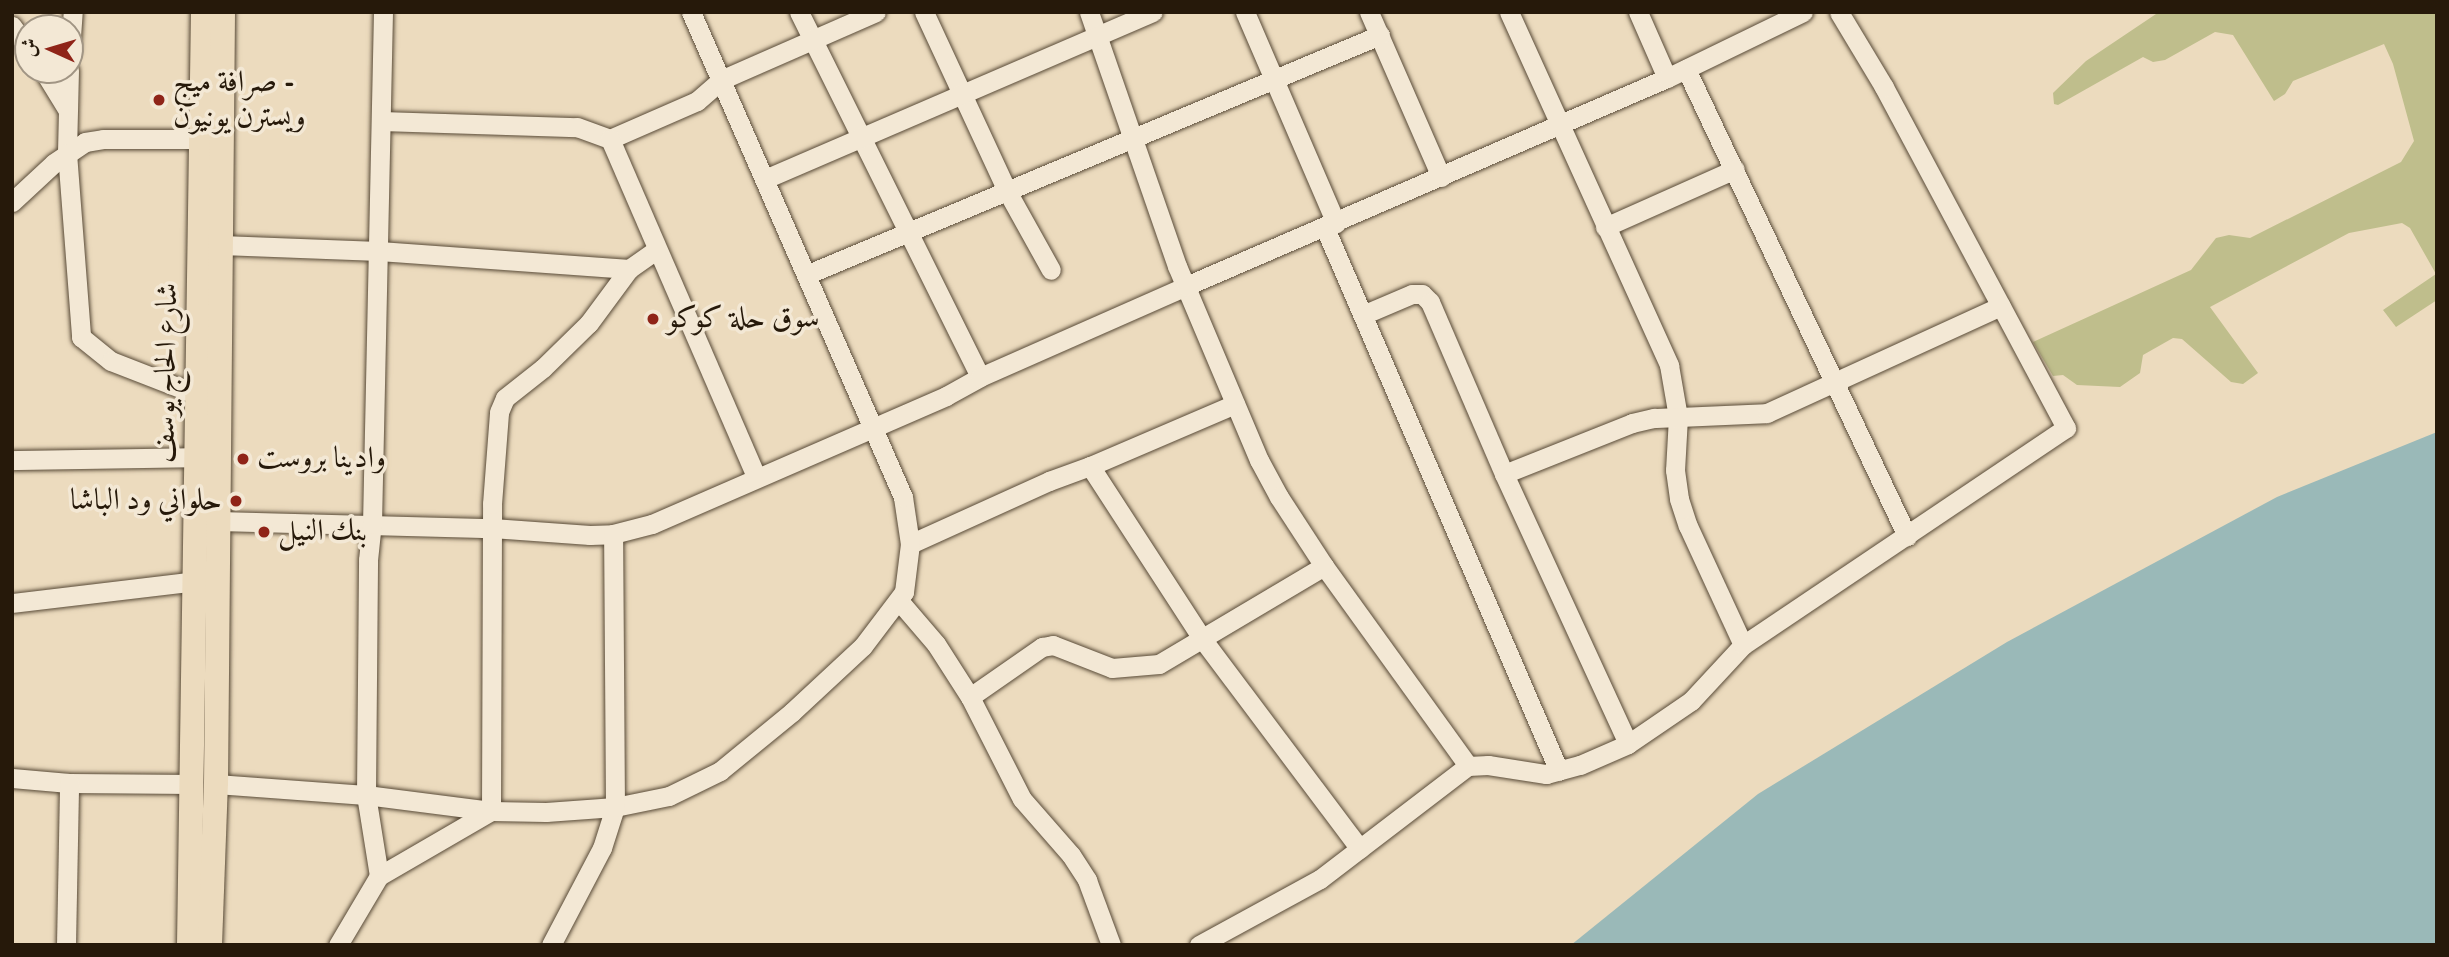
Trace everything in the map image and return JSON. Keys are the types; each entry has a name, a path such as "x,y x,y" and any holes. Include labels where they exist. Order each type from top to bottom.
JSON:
{"main road":[{"name":"شارع الحاج يوسف","path":"189,945 205,784 218,521 221,245 203,12"},
{"name":"شارع الحاج يوسف","path":"210,945 196,581 197,457 212,139 223,12"}],"street":[{"path":"379,876 366,795 366,648 372,524 383,12"},
{"path":"12,778 69,783 205,784 366,795 491,811 555,812 615,807 669,796 720,771 822,685 863,646 900,602 907,580 910,544 903,497 808,274 691,12"},
{"path":"799,12 980,377"},
{"path":"381,121 577,127 610,139 682,109 721,80 876,12"},
{"path":"924,12 1007,191 1051,270"},
{"path":"1088,12 1186,286 1235,404 1279,497 1324,566 1468,766"},
{"path":"765,179 1153,12"},
{"path":"1245,12 1365,314 1519,684 1559,771"},
{"path":"1369,12 1441,177"},
{"path":"1509,12 1669,365 1678,417 1675,470 1679,499 1688,526 1743,645"},
{"path":"1638,12 1667,78"},
{"path":"218,521 613,534 677,514 946,396 980,377 1186,286 1667,78 1803,12"},
{"path":"1199,945 1320,879 1468,766 1500,766 1534,774 1559,771 1628,744 1691,701 1743,645 2066,428 1884,87 1839,12"},
{"path":"808,274 1380,36"},
{"path":"1686,69 1907,536"},
{"path":"51,84 67,110"},
{"path":"68,84 66,153 81,337 111,362 198,395"},
{"path":"12,202 66,153 85,142 103,139 212,139"},
{"path":"610,139 757,478"},
{"path":"1605,227 1735,169"},
{"path":"221,245 379,251 629,269"},
{"path":"491,811 492,528 499,412 505,398 543,368 589,323 629,269 656,250"},
{"path":"1365,314 1412,294 1422,294 1430,302 1504,474 1628,744"},
{"path":"1504,474 1613,429 1654,418 1767,413 2001,306"},
{"path":"910,544 1049,481 1235,404"},
{"path":"12,460 197,457"},
{"path":"1090,466 1203,640 1360,849"},
{"path":"551,945 602,848 615,807 613,534"},
{"path":"970,697 1042,647 1063,646 1111,668 1139,668 1158,664 1203,640 1324,566"},
{"path":"12,603 196,581"},
{"path":"900,602 936,644 970,697 1022,799 1071,855 1087,880 1111,945"},
{"path":"66,945 69,783"},
{"path":"338,945 379,876 491,811"}],"shaded area":[{"path":"2159,12 2437,12 2437,300 2396,327 2383,310 2436,274 2410,228 2402,223 2349,233 2210,307 2258,373 2243,384 2231,382 2182,339 2173,338 2143,355 2140,373 2120,387 2077,385 2063,375 2053,376 2033,342 2191,270 2216,238 2229,235 2250,238 2401,162 2414,141 2393,64 2384,44 2293,81 2285,94 2274,101 2233,35 2215,32 2165,60 2153,62 2143,57 2058,105 2054,104 2053,93 2086,61"}],"water":[{"path":"2437,432 2437,945 1571,945 1758,794 2007,642 2277,497"}],"place":[{"name":"صرافة ميج - ويسترن يونيون","path":"159,100"},
{"name":"سوق حلة كوكو","path":"653,319"},
{"name":"وادينا بروست","path":"243,459"},
{"name":"حلواني ود الباشا","path":"236,501"},
{"name":"بنك النيل","path":"264,532"}]}
